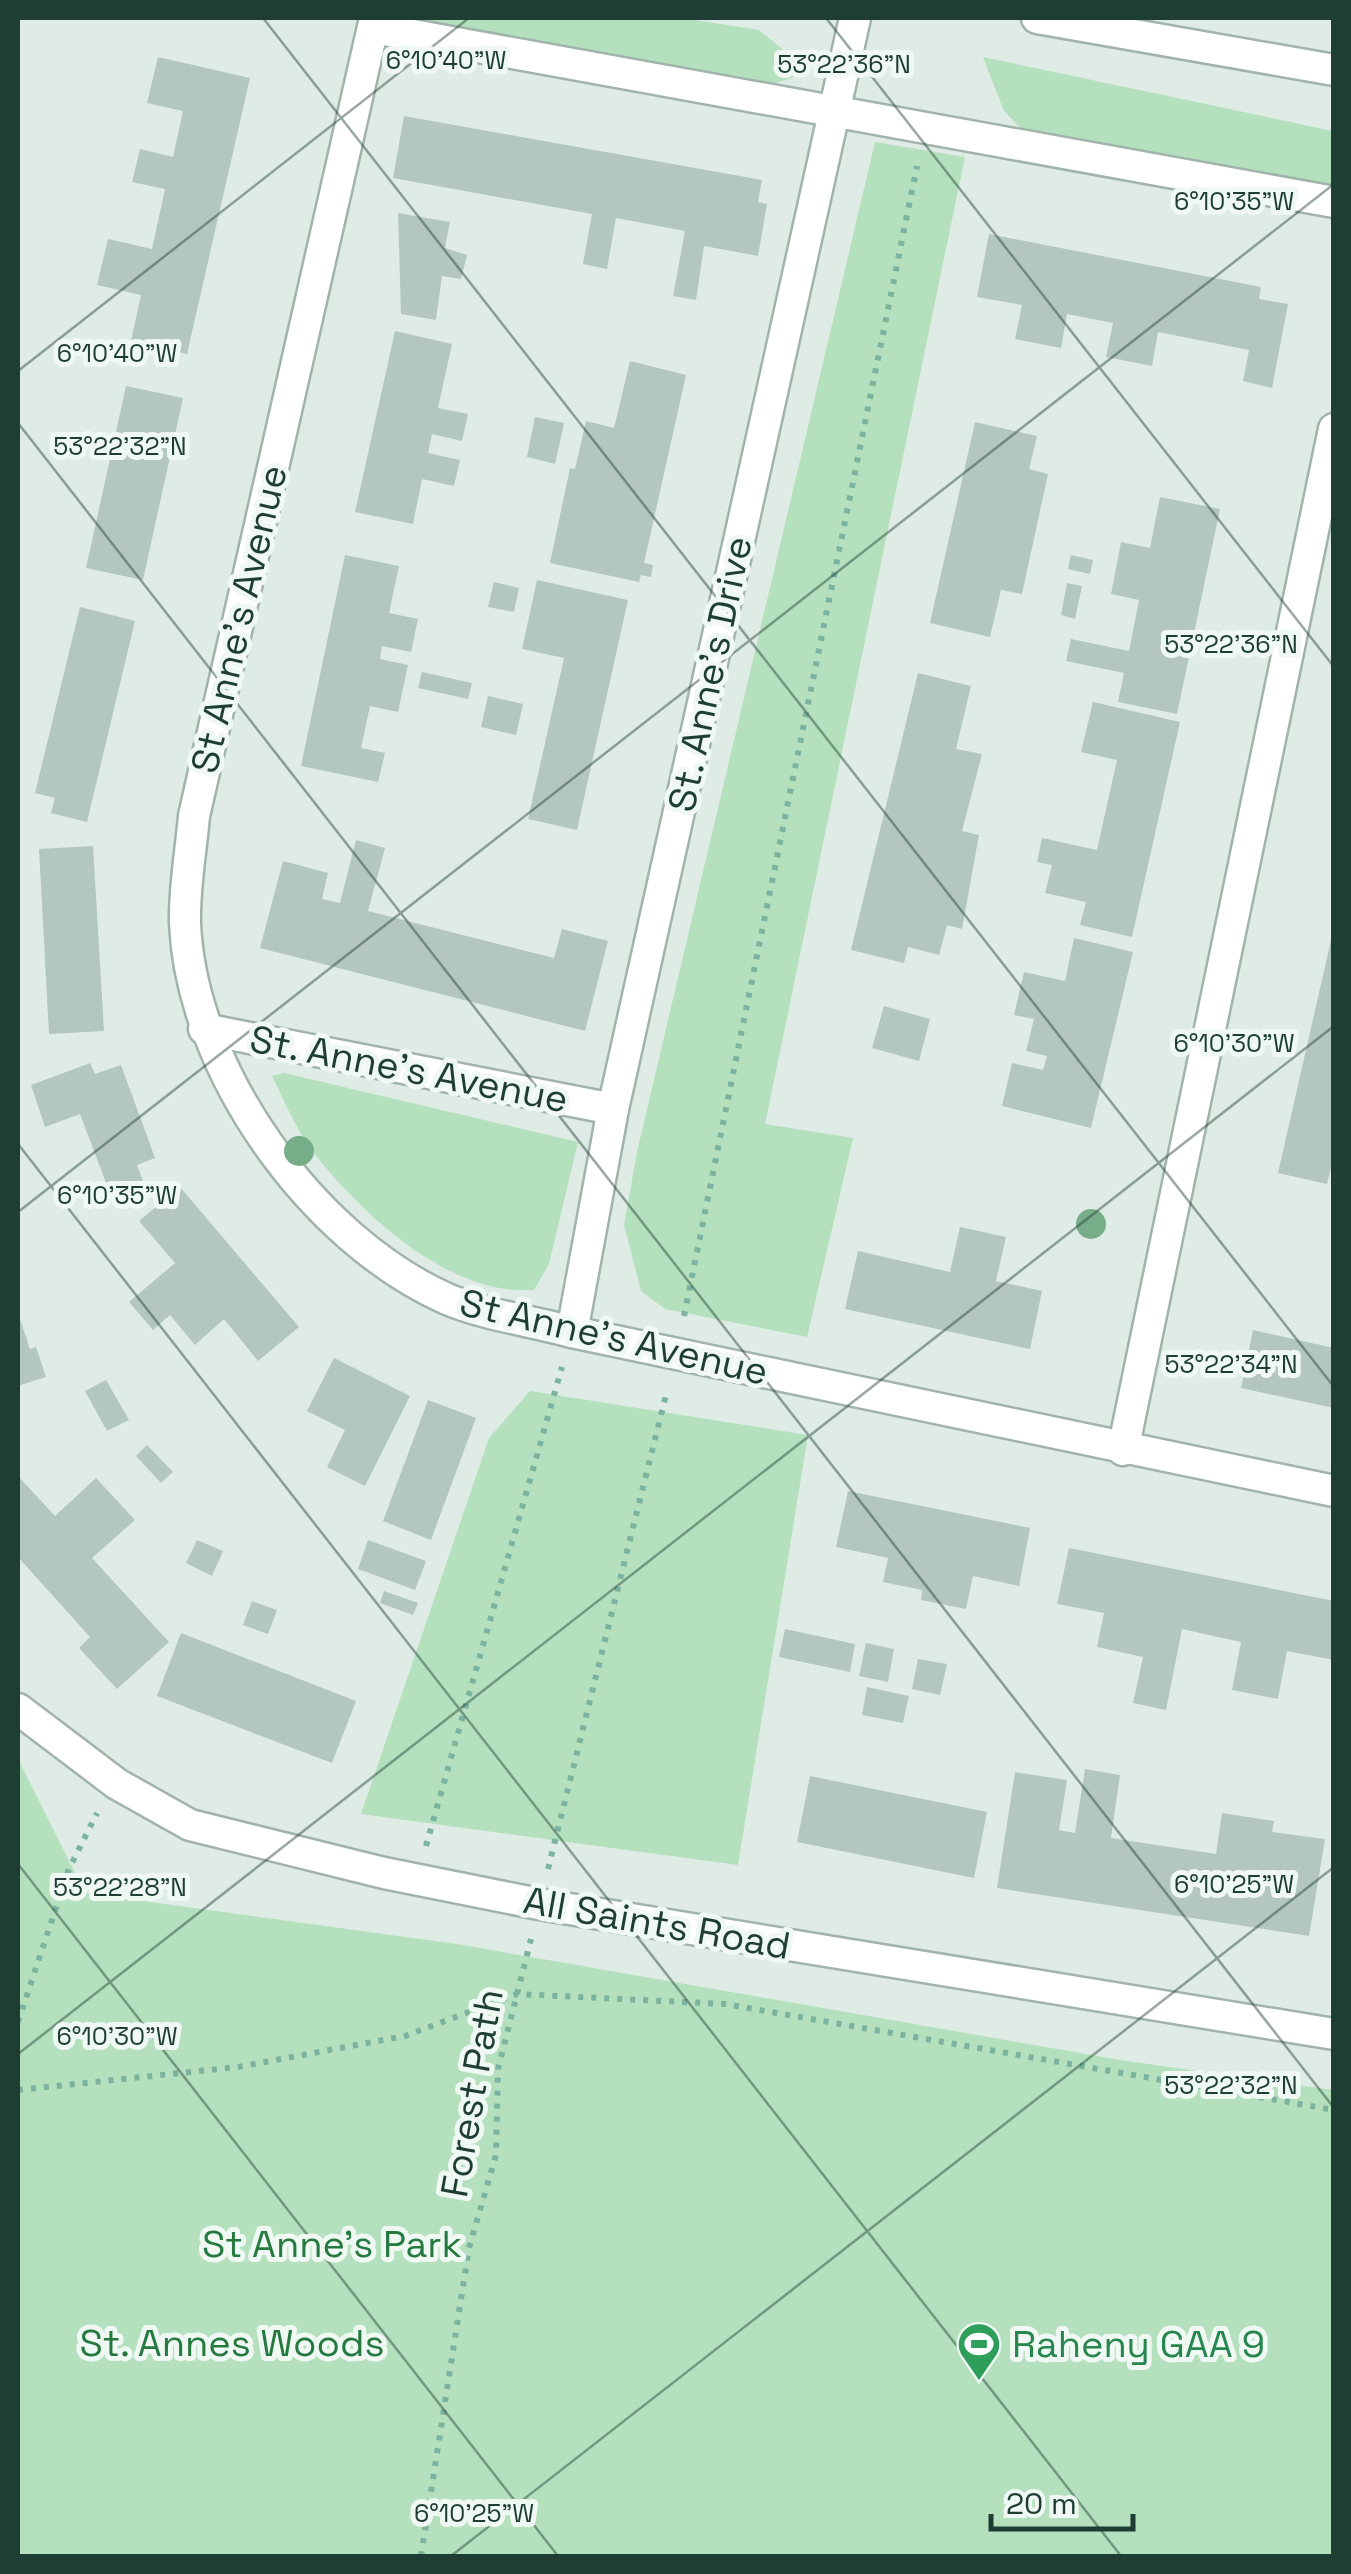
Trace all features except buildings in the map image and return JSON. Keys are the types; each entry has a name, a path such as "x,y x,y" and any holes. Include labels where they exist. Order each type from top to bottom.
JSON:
{"street":[{"name":"St. Anne's Drive","path":"572,1332 613,1109 855,18"},
{"path":"1037,18 1334,70"},
{"path":"374,23 834,112 1334,202"},
{"name":"St Anne's Avenue","path":"374,23 194,816 185,923 204,1029 265,1143 358,1244 448,1299 572,1332 1334,1491"},
{"path":"1123,1450 1334,429"},
{"name":"St. Anne's Avenue","path":"204,1029 613,1109"},
{"name":"All Saints Road","path":"18,1709 117,1784 190,1826 540,1904 1334,2034"}],"path":[{"name":"Forest Path","path":"421,2556 468,2248 496,2155 498,2069 676,1354 925,128"},
{"path":"416,1879 572,1332"},
{"path":"18,2022 69,1869 89,1825 117,1784"},
{"path":"18,2090 238,2067 406,2036 517,1994 725,2004 1334,2110"}],"green space":[{"path":"420,18 682,18 759,30 786,52 794,77 773,84 426,25"},
{"path":"983,57 1333,131 1333,189 1028,136 1004,111"},
{"path":"875,142 965,157 765,1124 853,1138 807,1337 665,1309 641,1291 624,1225 637,1152"},
{"path":"284,1073 578,1142 549,1264 534,1290 503,1289 472,1280 442,1267 385,1227 337,1180 304,1138 272,1076"},
{"path":"530,1391 808,1435 738,1865 361,1814 489,1438"},
{"name":"St Anne's Park","path":"18,1759 85,1893 457,1944 1120,2060 1333,2090 1333,2556 18,2556"}],"place":[{"name":"Raheny GAA 9","path":"979,2382"}],"park label":[{"name":"St. Annes Woods","path":"232,2343"}]}
